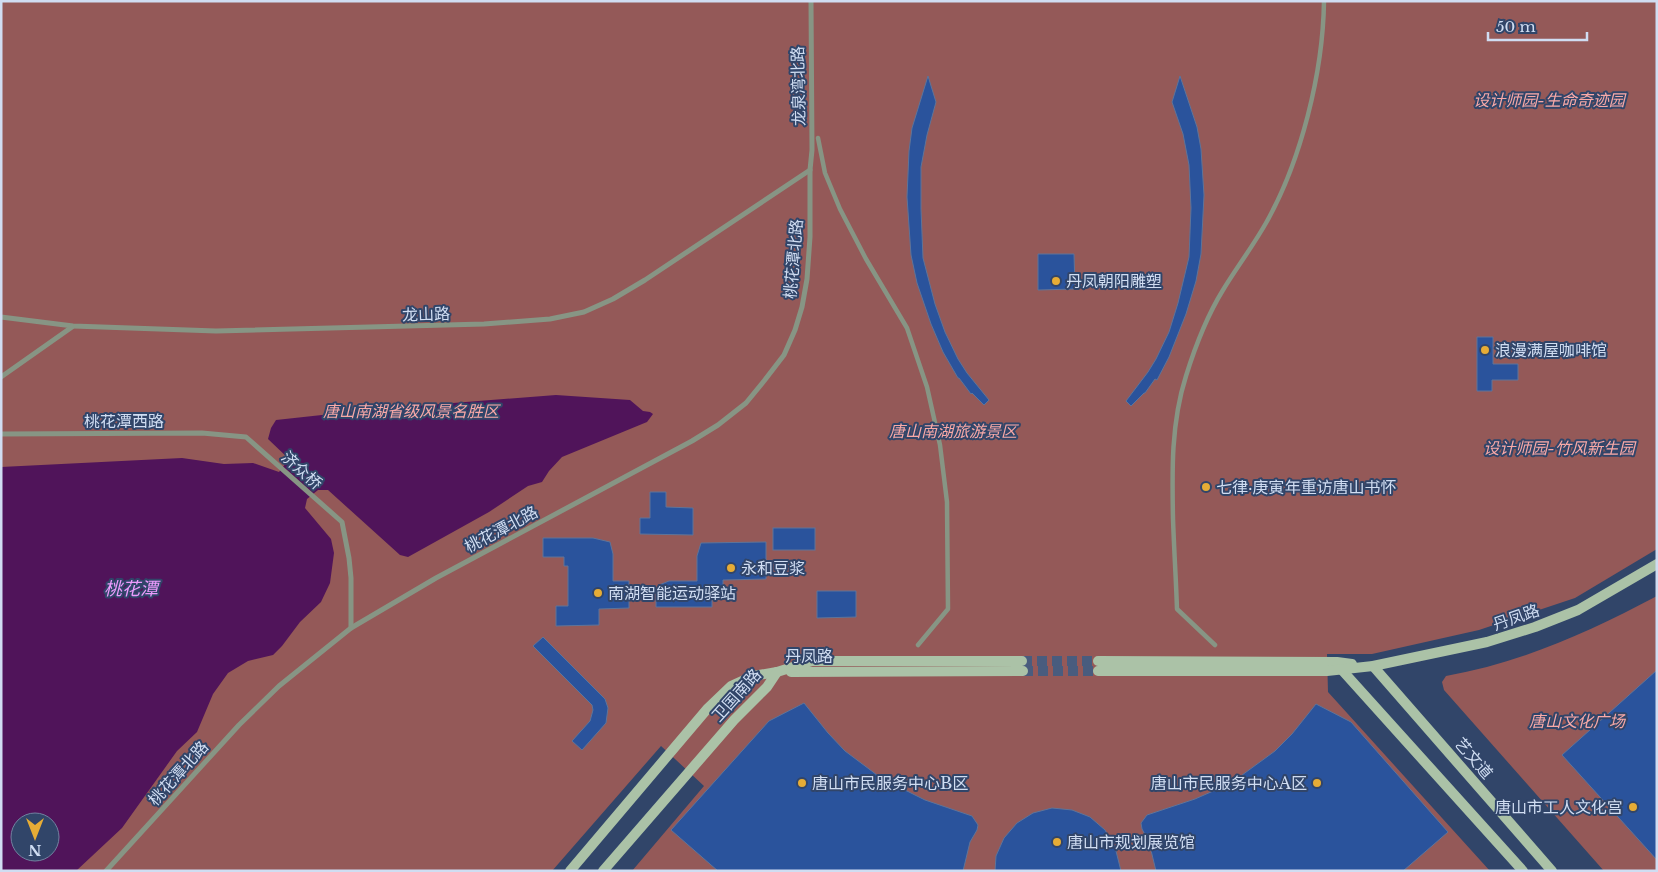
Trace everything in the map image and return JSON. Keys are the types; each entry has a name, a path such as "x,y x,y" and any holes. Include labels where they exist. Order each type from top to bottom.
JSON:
{"main road":[{"name":"丹凤路","path":"1373,666 1337,662 1098,666 1327,671 1373,666 1487,642 1535,627 1578,610 1657,564"},
{"name":"丹凤路","path":"777,672 1023,666"},
{"name":"艺文道","path":"1373,666 1552,871"},
{"path":"1341,669 1523,871"},
{"name":"卫国南路","path":"570,871 708,708 730,686 753,676 777,672"},
{"name":"卫国南路","path":"603,871 734,720 767,687 777,672"}],"street":[{"name":"龙泉湾北路","path":"810,170 812,150 811,1"},
{"path":"1215,645 1177,609 1172,463 1177,408 1199,339 1222,291 1266,222 1296,155 1304,131 1315,76 1324,1"},
{"path":"818,138 825,173 840,209 866,259 907,328 926,387 940,445 947,509 948,608 918,645"},
{"name":"龙山路","path":"1,317 73,326 226,331 474,325 550,319 584,312 613,300 810,170"},
{"name":"桃花潭北路","path":"106,871 239,724 278,686 351,628 436,578 692,441 718,425 746,403 784,355 795,330 802,307 807,279 810,237 810,170"},
{"path":"1,377 73,326"},
{"name":"桃花潭西路","path":"1,434 202,433 246,437"},
{"name":"济众桥","path":"246,437 342,522 351,578 351,628"}],"green space":[{"name":"唐山南湖旅游景区","path":"1,1 1657,1 1657,549 1575,598 1479,630 1372,654 1327,654 1328,692 1490,871 632,871 704,786 661,746 552,871 1,871"},
{"name":"唐山文化广场","path":"1657,596 1657,871 1604,871 1444,690 1442,682 1446,676 1502,663 1555,644 1606,622"}],"water":[{"name":"桃花潭","path":"556,395 630,400 643,411 653,414 647,422 562,457 542,482 528,486 489,512 408,557 400,555 328,490 318,490 307,499 305,508 331,539 334,553 330,583 321,602 300,622 273,655 248,661 228,673 213,694 197,732 177,751 122,828 76,871 1,871 1,467 182,458 224,464 253,463 279,472 289,459 268,439 271,428 276,420 377,409"}],"building":[{"path":"928,76 936,102 921,167 923,258 935,304 945,332 967,373 989,400 984,405 971,394 958,378 943,352 917,283 911,255 907,197 909,151 912,128"},
{"path":"1180,76 1197,127 1201,149 1204,195 1201,254 1196,281 1186,314 1169,357 1157,380 1155,379 1145,393 1131,406 1126,401 1148,372 1169,332 1189,257 1191,208 1189,165 1183,134 1172,102"},
{"name":"丹凤朝阳雕塑","path":"1038,254 1074,254 1075,289 1038,290"},
{"name":"浪漫满屋咖啡馆","path":"1477,337 1493,337 1493,364 1518,364 1518,380 1492,380 1492,391 1477,391"},
{"path":"650,492 666,492 666,507 693,508 693,535 640,534 640,518 650,518"},
{"path":"773,528 815,528 815,550 773,550"},
{"name":"南湖智能运动驿站","path":"543,538 593,538 610,542 613,554 613,581 629,581 629,608 599,609 599,625 556,626 556,606 568,606 568,566 564,566 564,557 543,557"},
{"name":"永和豆浆","path":"766,542 766,579 723,580 723,589 712,589 712,607 656,607 656,592 659,585 669,581 697,581 697,556 701,543"},
{"path":"817,591 856,591 856,617 817,618"},
{"path":"543,637 605,699 608,708 606,723 582,750 572,741 590,721 593,710 592,705 533,646"},
{"name":"唐山市工人文化宫","path":"1657,670 1657,860 1562,755"},
{"name":"唐山市民服务中心B区","path":"804,703 845,751 881,778 925,800 972,816 978,825 970,842 963,871 718,871 671,830 769,721"},
{"name":"唐山市民服务中心A区","path":"1316,704 1351,722 1448,832 1403,871 1156,871 1149,842 1141,823 1147,815 1195,799 1238,778 1275,751 1292,734"},
{"name":"唐山市规划展览馆","path":"1052,808 1072,810 1090,817 1105,830 1115,847 1121,871 995,871 996,856 1004,838 1017,823 1033,813"}],"tunnel":[{"path":"1022,661 1098,661"},
{"path":"1023,671 1098,671"}],"place":[{"name":"丹凤朝阳雕塑","path":"1056,281"},
{"name":"浪漫满屋咖啡馆","path":"1485,350"},
{"name":"七律·庚寅年重访唐山书怀","path":"1206,487"},
{"name":"永和豆浆","path":"731,568"},
{"name":"南湖智能运动驿站","path":"598,593"},
{"name":"唐山市民服务中心B区","path":"802,783"},
{"name":"唐山市民服务中心A区","path":"1317,783"},
{"name":"唐山市工人文化宫","path":"1633,807"},
{"name":"唐山市规划展览馆","path":"1057,842"}],"park label":[{"name":"设计师园-生命奇迹园","path":"1549,100"},
{"name":"唐山南湖省级风景名胜区","path":"411,411"},
{"name":"设计师园-竹风新生园","path":"1559,448"}]}
